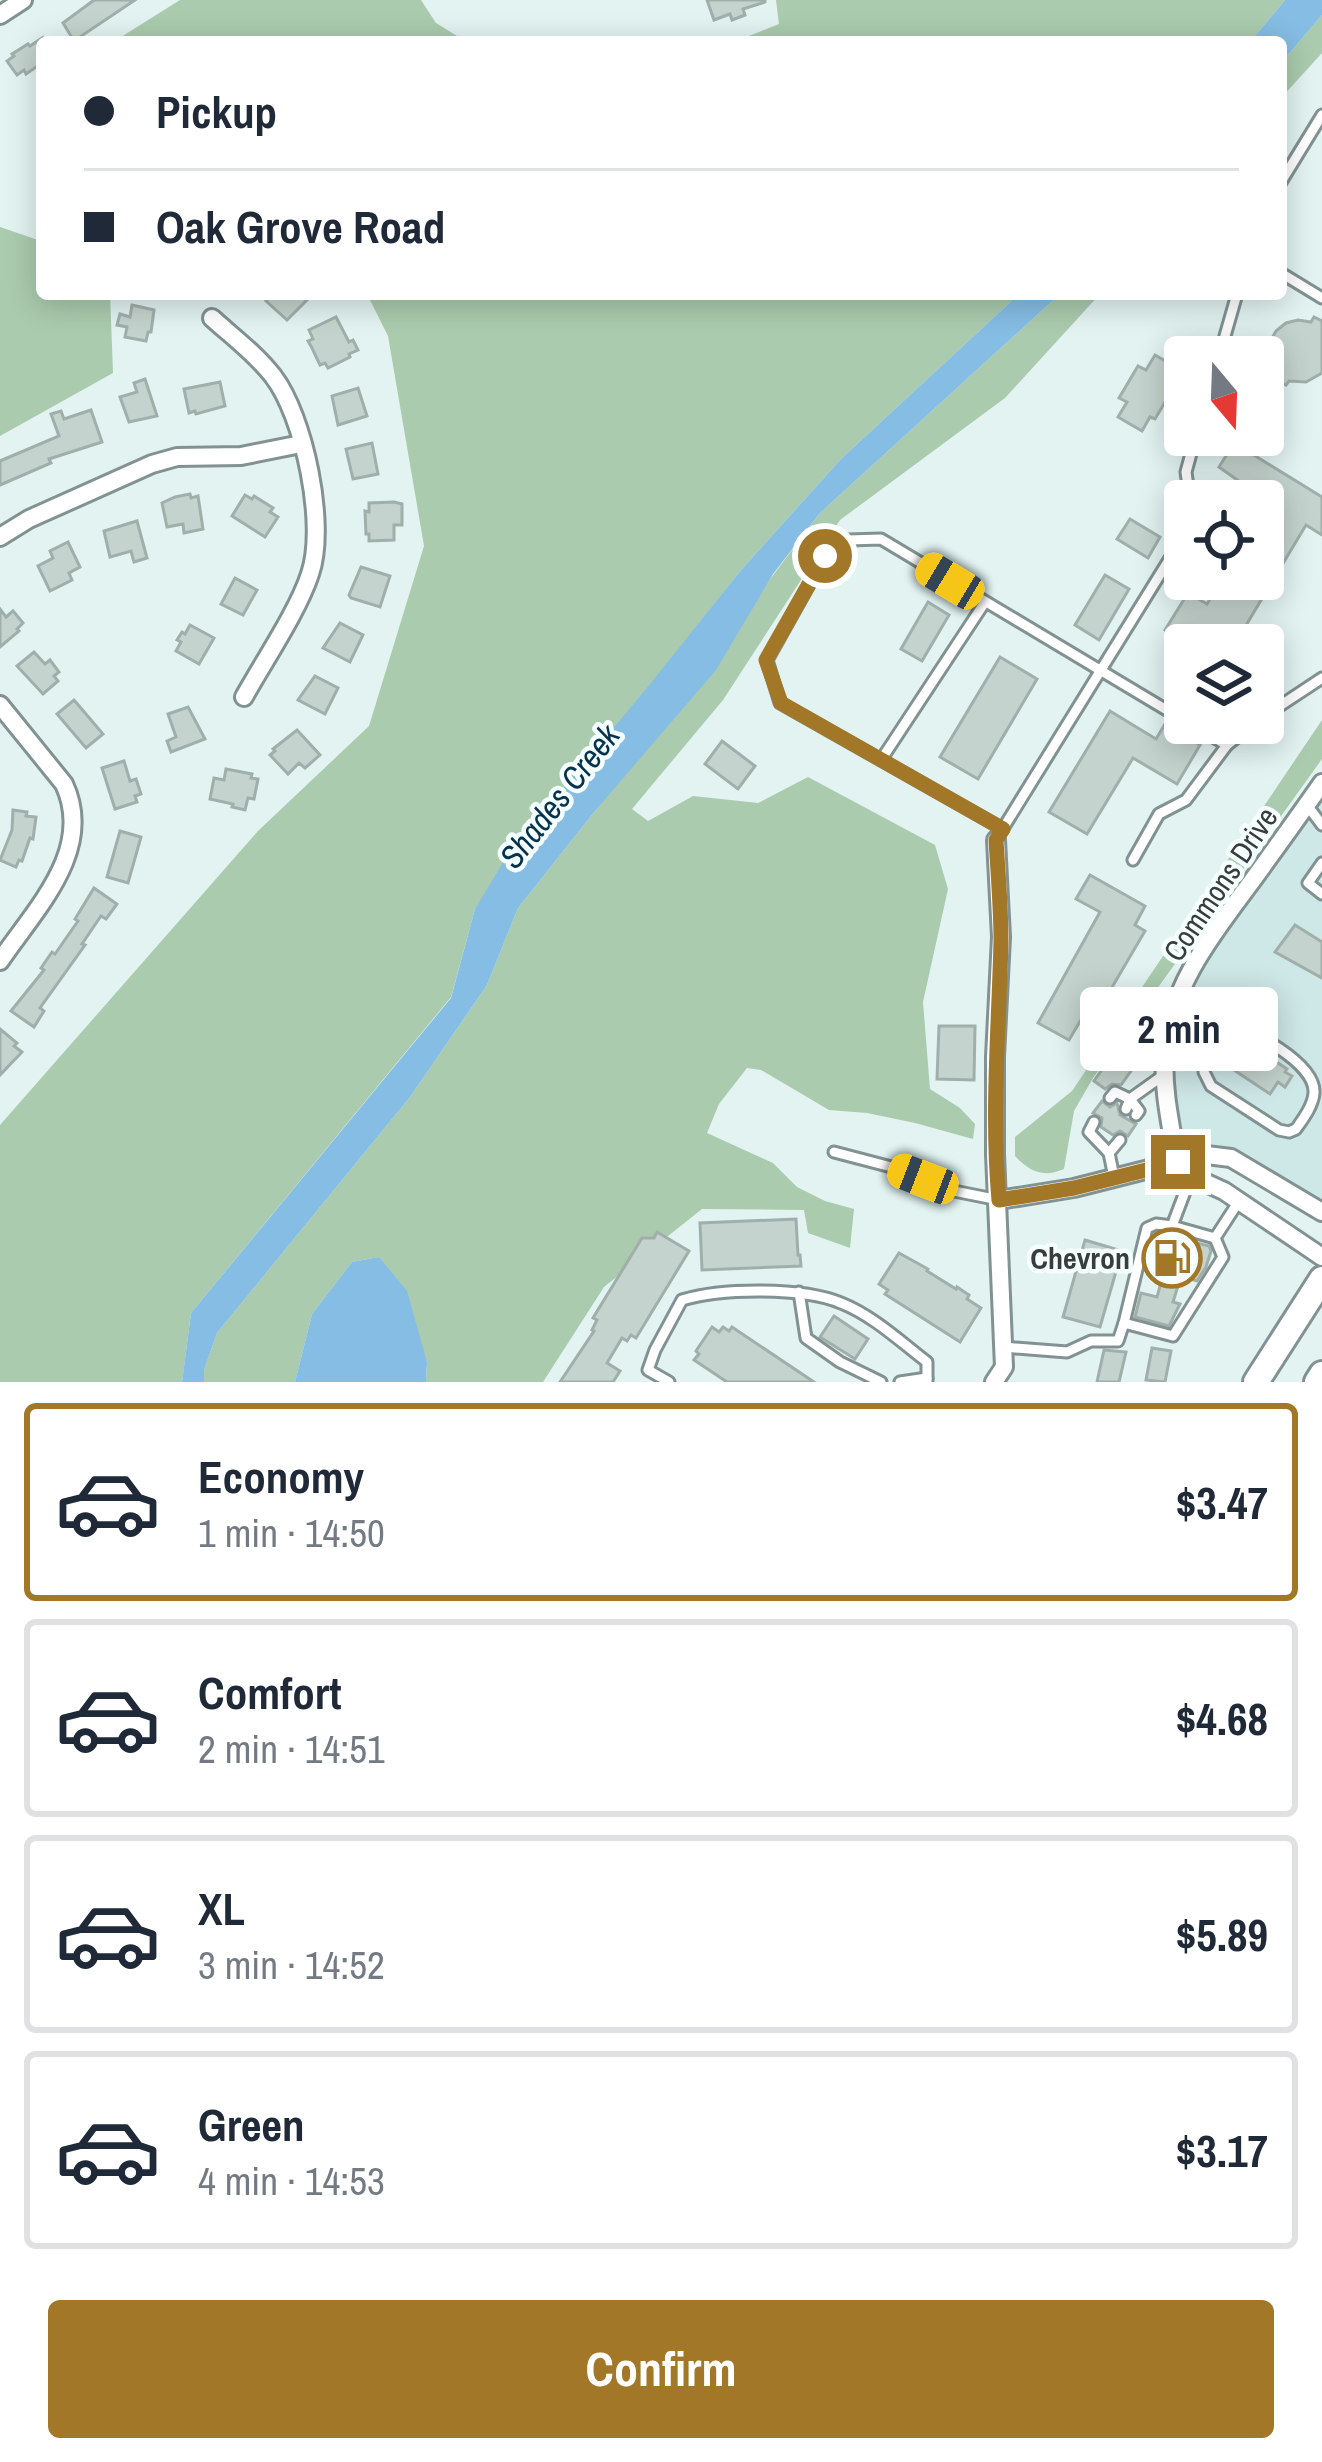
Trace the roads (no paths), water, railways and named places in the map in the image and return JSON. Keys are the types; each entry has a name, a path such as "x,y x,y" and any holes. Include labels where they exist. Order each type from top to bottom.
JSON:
{"main road":[{"path":"1256,1382 1322,1279"},
{"path":"1317,1382 1322,1374"}],"street":[{"path":"0,15 23,0"},
{"path":"212,318 273,377 290,406 317,513 315,557 305,586 244,698"},
{"path":"0,537 29,519 152,464 177,457 256,454 301,444"},
{"path":"0,705 64,784 74,813 65,864 0,961"},
{"name":"Commons Drive","path":"1178,1162 1165,1050 1187,977 1322,784"},
{"path":"995,1382 1004,1367 995,1154 999,834"},
{"path":"999,1200 1074,1188 1178,1162 1190,1153 1231,1158 1322,1211"},
{"path":"1178,1162 1191,1176 1239,1201 1322,1257"}],"lane":[{"path":"1287,172 1322,115"},
{"path":"1287,277 1322,298"},
{"path":"1225,336 1235,300"},
{"path":"1164,568 1100,671 999,834 781,703 766,660 825,556 848,540 880,539 1100,671 1164,709"},
{"path":"881,760 985,602"},
{"path":"1284,703 1322,678"},
{"path":"1133,860 1159,814 1186,800 1227,745"},
{"path":"1307,805 1322,826"},
{"path":"1322,863 1308,884 1322,894"},
{"path":"1232,1024 1275,1046 1304,1069 1314,1096 1296,1129 1280,1130 1211,1086 1204,1072 1205,1035 1216,1025 1232,1024"},
{"path":"1169,1027 1205,1035"},
{"path":"1110,1098 1115,1092 1131,1108 1165,1074"},
{"path":"1094,1122 1089,1132 1105,1149 1114,1177"},
{"path":"1105,1149 1109,1132"},
{"path":"1105,1149 1120,1140"},
{"path":"834,1152 899,1169 954,1191 999,1200"},
{"path":"1172,1226 1191,1176"},
{"path":"1215,1238 1239,1201"},
{"path":"1004,1347 1066,1352 1091,1341 1118,1341 1147,1228 1172,1226 1215,1238"},
{"path":"1124,1323 1173,1336 1223,1258 1215,1238"},
{"path":"799,1292 806,1338 881,1382"},
{"path":"641,1382 682,1300 703,1294 799,1292 843,1303 927,1362 927,1380 900,1382"},
{"path":"648,1370 669,1382"}],"water":[{"path":"1285,0 1322,0 1322,15 1287,56 1287,36 1255,36"},
{"name":"Shades Creek","path":"1013,300 1053,300 820,513 773,574 716,670 518,908 487,985 410,1097 217,1333 204,1382 182,1382 191,1313 451,998 475,909 507,856 742,569 841,459"},
{"path":"379,1257 407,1291 427,1362 426,1382 295,1382 312,1314 352,1262"}],"place":[{"name":"Chevron","path":"1172,1258"}]}
